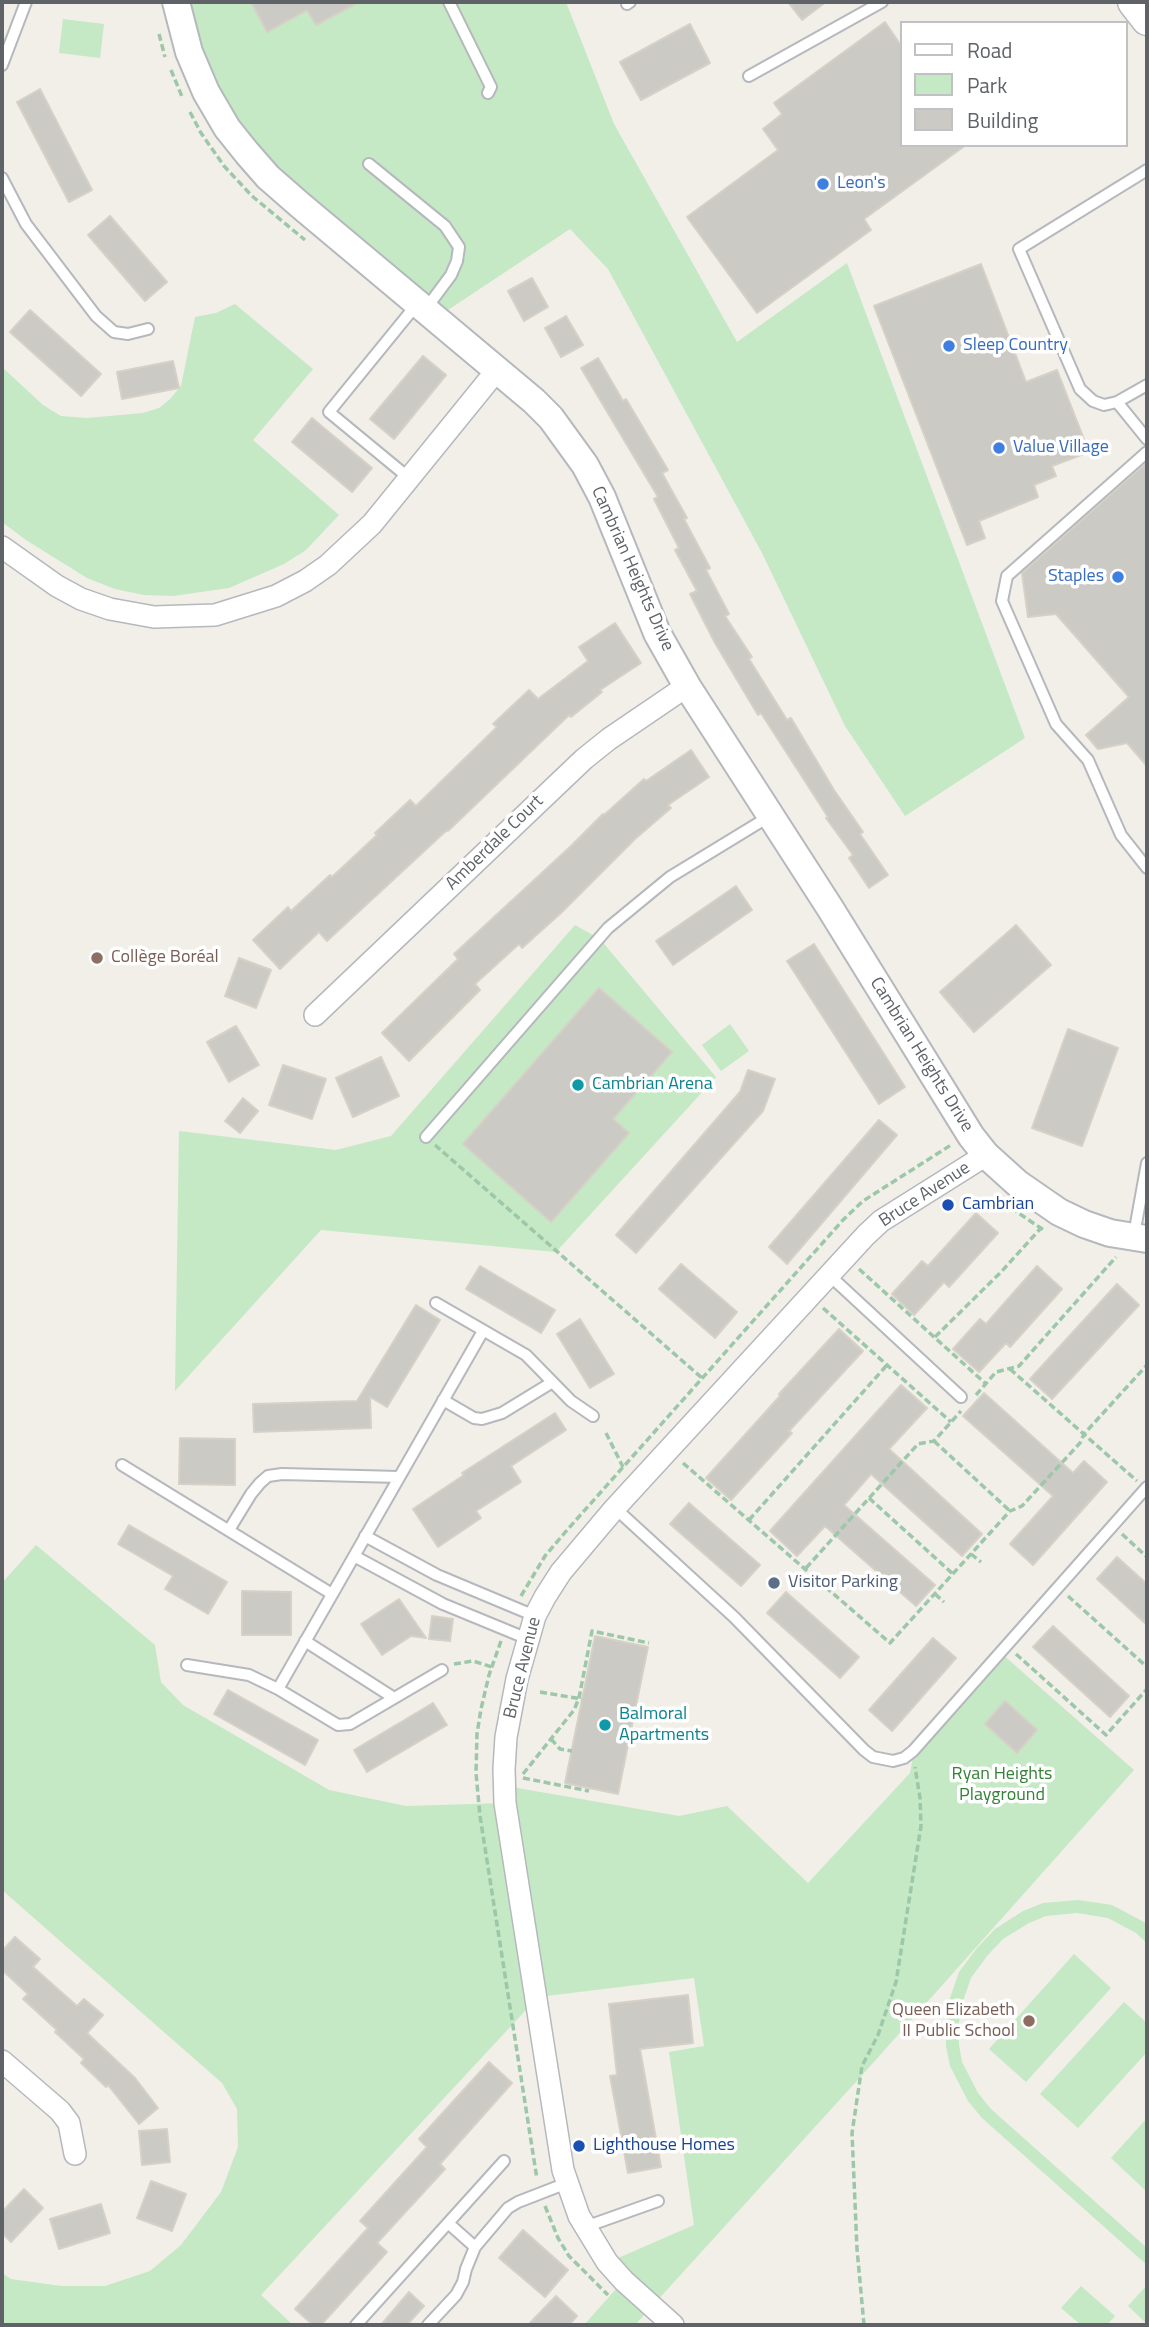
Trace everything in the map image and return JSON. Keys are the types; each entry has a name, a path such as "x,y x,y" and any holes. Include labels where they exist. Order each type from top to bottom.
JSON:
{"main road":[{"path":"1133,2 1147,20"}],"street":[{"name":"Cambrian Heights Drive","path":"176,2 188,52 206,92 227,128 268,177 551,418 585,466 602,497 657,633 687,686 830,908 971,1136 977,1161 1017,1183 1059,1212 1136,1245"},
{"path":"2,547 57,586 81,599 110,609 153,617 215,615 276,596 328,565 372,524 497,370"},
{"name":"Amberdale Court","path":"315,1015 584,759 687,686"},
{"name":"Bruce Avenue","path":"673,2325 607,2262 585,2227 563,2169 505,1803 506,1737 517,1679 535,1616 561,1572 615,1508 808,1295 881,1221 977,1161"},
{"path":"2,2061 60,2111 69,2123 75,2154"}],"lane":[{"path":"2,65 26,2"},
{"path":"449,2 491,87 488,93"},
{"path":"749,76 882,2"},
{"path":"369,164 445,226 459,247 451,275 329,412 409,478"},
{"path":"1147,170 1018,249 1080,389 1093,401 1104,405 1117,402 1147,385"},
{"path":"2,178 26,224 96,316 114,332 128,334 148,329"},
{"path":"1117,402 1147,439"},
{"path":"1147,452 1007,576 1002,601 1056,724 1088,760 1121,835 1147,868"},
{"path":"426,1137 608,928 670,877 769,816"},
{"path":"1136,1245 1147,1163"},
{"path":"828,1274 961,1397"},
{"path":"436,1303 526,1355 551,1383 593,1416"},
{"path":"278,1689 483,1331"},
{"path":"443,1400 474,1418 482,1419 502,1413 551,1383"},
{"path":"122,1465 332,1594"},
{"path":"229,1530 251,1494 268,1476 282,1474 399,1478"},
{"path":"615,1508 734,1617 864,1749 873,1757 893,1761 904,1758 913,1751 1146,1488"},
{"path":"365,1536 437,1576 535,1616"},
{"path":"354,1556 443,1604 528,1639"},
{"path":"305,1641 394,1698"},
{"path":"187,1665 249,1675 278,1689 338,1726 350,1724 442,1670"},
{"path":"356,2325 503,2161"},
{"path":"428,2325 456,2295 464,2282 475,2247 508,2208 567,2183"},
{"path":"585,2227 658,2201"},
{"path":"448,2222 475,2247"}],"path":[{"path":"158,27 163,51 184,101"},
{"path":"189,111 224,166 252,197 312,246"},
{"path":"426,1137 702,1378"},
{"path":"514,1608 545,1556 843,1220 863,1201 951,1145 977,1161"},
{"path":"1006,1204 1048,1233"},
{"path":"936,1337 1040,1229"},
{"path":"1104,1253 1136,1245"},
{"path":"845,1256 986,1384"},
{"path":"808,1295 951,1422"},
{"path":"668,1450 890,1643 1010,1511 1022,1506 1147,1365"},
{"path":"749,1520 887,1366"},
{"path":"1010,1368 1146,1488"},
{"path":"606,1433 623,1467"},
{"path":"934,1441 1010,1511"},
{"path":"869,1498 953,1574"},
{"path":"1113,1526 1147,1557"},
{"path":"971,1554 981,1562"},
{"path":"1059,1587 1147,1667"},
{"path":"935,1594 944,1602"},
{"path":"505,1630 492,1667 477,1734 476,1773 480,1816 540,2193 558,2238 569,2256 611,2298"},
{"path":"589,1791 520,1778 574,1710 580,1698 592,1631 649,1643"},
{"path":"1007,1645 1106,1735 1147,1689"},
{"path":"442,1670 458,1662 467,1661 492,1667"},
{"path":"540,1692 580,1698"},
{"path":"551,1739 560,1749 572,1751"},
{"path":"864,2325 852,2133 862,2066 877,2035 896,1982 921,1826 913,1751"}],"green space":[{"path":"177,2 566,2 614,124 737,342 847,263 1025,738 905,816 845,726 762,553 608,269 570,229 436,318 248,153"},
{"path":"63,19 104,24 100,58 59,53"},
{"path":"235,304 313,369 253,440 339,515 306,550 284,564 229,588 173,596 144,595 115,589 87,578 2,522 2,367 43,405 61,416 87,418 143,413 159,408 181,386 195,317 216,313"},
{"path":"575,925 600,939 716,1077 556,1252 321,1230 175,1391 179,1131 336,1150 391,1136"},
{"path":"730,1024 749,1051 721,1071 702,1045"},
{"name":"Ryan Heights Playground","path":"36,1545 155,1645 161,1682 183,1705 329,1790 406,1806 507,1803 506,1786 679,1816 727,1806 808,1883 910,1773 914,1751 1001,1653 1134,1770 635,2325 584,2325 624,2280 609,2262 694,2225 669,2052 704,2046 694,1978 538,1997 261,2295 293,2325 2,2325 2,2273 11,2279 61,2286 105,2286 150,2271 181,2245 221,2192 238,2147 237,2109 222,2083 2,1890 2,1583"},
{"path":"1078,1900 1112,1905 1144,1922 1147,1925 1147,1943 1136,1933 1108,1918 1077,1913 1046,1916 1003,1939 971,1978 963,2001 959,2022 962,2062 978,2093 991,2109 1147,2248 1147,2265 982,2118 968,2101 950,2066 946,2046 950,1998 959,1972 977,1948 995,1929 1023,1911 1043,1903"},
{"path":"1074,1954 1111,1988 1026,2082 989,2049"},
{"path":"1124,2002 1147,2023 1147,2052 1078,2128 1040,2094"},
{"path":"1147,2118 1147,2192 1111,2158"},
{"path":"1147,2285 1147,2324 1128,2306"},
{"path":"1081,2286 1115,2316 1107,2325 1081,2325 1061,2308"}],"building":[{"path":"251,2 359,2 316,25 307,10 267,32"},
{"path":"788,2 826,2 802,20"},
{"name":"Leon's","path":"885,22 900,44 900,147 963,147 864,219 871,230 757,313 687,217 778,150 763,129 782,114 774,103"},
{"path":"690,24 710,63 641,100 620,62"},
{"path":"40,89 92,190 69,202 17,102"},
{"path":"110,216 167,282 145,301 88,235"},
{"path":"981,264 1026,382 1057,370 1089,452 1052,466 1056,476 1034,485 1038,497 979,521 985,538 967,545 874,306"},
{"path":"532,278 548,307 524,321 508,291"},
{"path":"30,310 101,374 81,396 10,332"},
{"path":"566,316 583,345 561,357 545,328"},
{"path":"423,356 446,375 394,439 370,419"},
{"path":"598,358 668,470 662,473 687,518 684,519 710,568 706,570 729,614 725,616 752,657 749,659 787,720 791,718 863,832 860,834 888,875 869,888 849,858 853,855 826,818 828,817 761,713 758,715 715,643 690,594 697,591 675,550 679,548 654,499 658,497 581,368"},
{"path":"173,361 179,388 122,399 117,372"},
{"path":"312,418 372,468 352,492 292,442"},
{"path":"1147,462 1147,766 1127,743 1098,749 1086,735 1129,697 1056,614 1028,617 1022,573"},
{"path":"615,623 641,663 600,690 602,692 571,717 569,715 448,831 327,941 319,932 280,969 253,940 288,907 291,911 330,875 332,877 410,800 416,806 497,727 493,724 529,690 538,699 588,661 579,647"},
{"path":"691,750 709,777 668,805 671,808 635,839 561,913 522,948 519,944 475,984 480,990 409,1061 382,1033 458,959 454,954 603,814 644,779 646,781"},
{"path":"736,886 752,910 673,965 656,941"},
{"path":"1016,925 1051,965 974,1032 940,992"},
{"path":"814,944 905,1087 879,1104 787,961"},
{"path":"239,958 271,970 256,1008 225,996"},
{"name":"Cambrian Arena","path":"599,988 672,1052 613,1119 629,1133 551,1222 463,1144"},
{"path":"236,1026 259,1065 229,1082 207,1042"},
{"path":"1068,1029 1118,1048 1082,1146 1032,1128"},
{"path":"381,1057 399,1096 353,1117 336,1078"},
{"path":"283,1065 326,1079 312,1119 269,1105"},
{"path":"748,1070 775,1079 763,1111 636,1253 616,1235 740,1092"},
{"path":"243,1098 258,1111 240,1133 225,1121"},
{"path":"879,1120 897,1135 787,1264 769,1247"},
{"path":"976,1213 998,1233 949,1287 944,1282 914,1315 892,1294 922,1261 928,1266"},
{"path":"681,1264 737,1312 715,1338 659,1289"},
{"path":"480,1266 555,1310 541,1333 466,1289"},
{"path":"1037,1266 1062,1289 1010,1347 1006,1343 979,1372 953,1349 980,1319 986,1324"},
{"path":"1117,1284 1139,1305 1052,1399 1030,1379"},
{"path":"416,1305 440,1320 387,1407 370,1397 371,1428 254,1432 253,1404 357,1401"},
{"path":"580,1319 614,1374 590,1388 557,1334"},
{"path":"839,1329 863,1351 789,1431 792,1433 731,1500 706,1478"},
{"path":"901,1385 927,1408 889,1449 982,1534 962,1556 871,1474 844,1505 935,1585 916,1606 825,1526 797,1556 770,1531"},
{"path":"984,1393 1073,1473 1084,1461 1107,1482 1033,1565 1010,1544 1053,1496 963,1416"},
{"path":"555,1413 566,1430 511,1466 521,1482 476,1511 481,1518 438,1547 413,1509 464,1475 462,1473"},
{"path":"180,1438 235,1439 235,1485 179,1484"},
{"path":"689,1503 760,1565 741,1586 670,1524"},
{"path":"129,1525 227,1582 208,1614 165,1589 173,1576 118,1544"},
{"path":"1117,1557 1147,1584 1147,1625 1097,1579"},
{"path":"242,1591 291,1592 291,1635 242,1635"},
{"path":"786,1592 859,1657 840,1678 767,1613"},
{"path":"399,1599 426,1638 411,1636 382,1655 361,1624"},
{"path":"432,1616 453,1619 450,1641 429,1639"},
{"path":"1053,1626 1129,1696 1110,1717 1033,1647"},
{"name":"Balmoral Apartments","path":"595,1636 648,1647 618,1794 565,1783"},
{"path":"933,1638 956,1658 892,1731 869,1710"},
{"path":"228,1690 318,1740 305,1765 214,1714"},
{"path":"1005,1701 1037,1730 1017,1753 985,1724"},
{"path":"433,1703 447,1725 367,1772 354,1750"},
{"path":"15,1937 40,1959 33,1967 77,2006 84,1999 103,2015 87,2033 135,2078 158,2108 139,2124 108,2085 106,2087 81,2063 84,2059 23,1999 28,1994 2,1970 2,1951"},
{"path":"688,1995 693,2043 640,2049 661,2167 628,2173 610,2076 617,2075 609,2004"},
{"path":"489,2062 512,2083 440,2164 445,2169 377,2243 387,2252 321,2325 313,2325 295,2309 368,2228 360,2221 427,2147 419,2139"},
{"path":"167,2129 170,2162 142,2165 139,2131"},
{"path":"151,2181 186,2194 172,2231 137,2218"},
{"path":"24,2189 43,2208 11,2242 2,2233 2,2212"},
{"path":"101,2204 110,2233 59,2249 50,2219"},
{"path":"523,2230 568,2270 545,2297 499,2258"},
{"path":"409,2292 424,2306 407,2325 381,2325"},
{"path":"556,2296 577,2316 569,2325 528,2325"}],"place":[{"name":"Leon's","path":"823,184"},
{"name":"Sleep Country","path":"949,346"},
{"name":"Value Village","path":"999,448"},
{"name":"Staples","path":"1118,577"},
{"name":"Collège Boréal","path":"97,958"},
{"name":"Cambrian Arena","path":"578,1085"},
{"name":"Cambrian","path":"948,1205"},
{"name":"Visitor Parking","path":"774,1583"},
{"name":"Balmoral Apartments","path":"605,1725"},
{"name":"Queen Elizabeth II Public School","path":"1029,2021"},
{"name":"Lighthouse Homes","path":"579,2146"}]}
